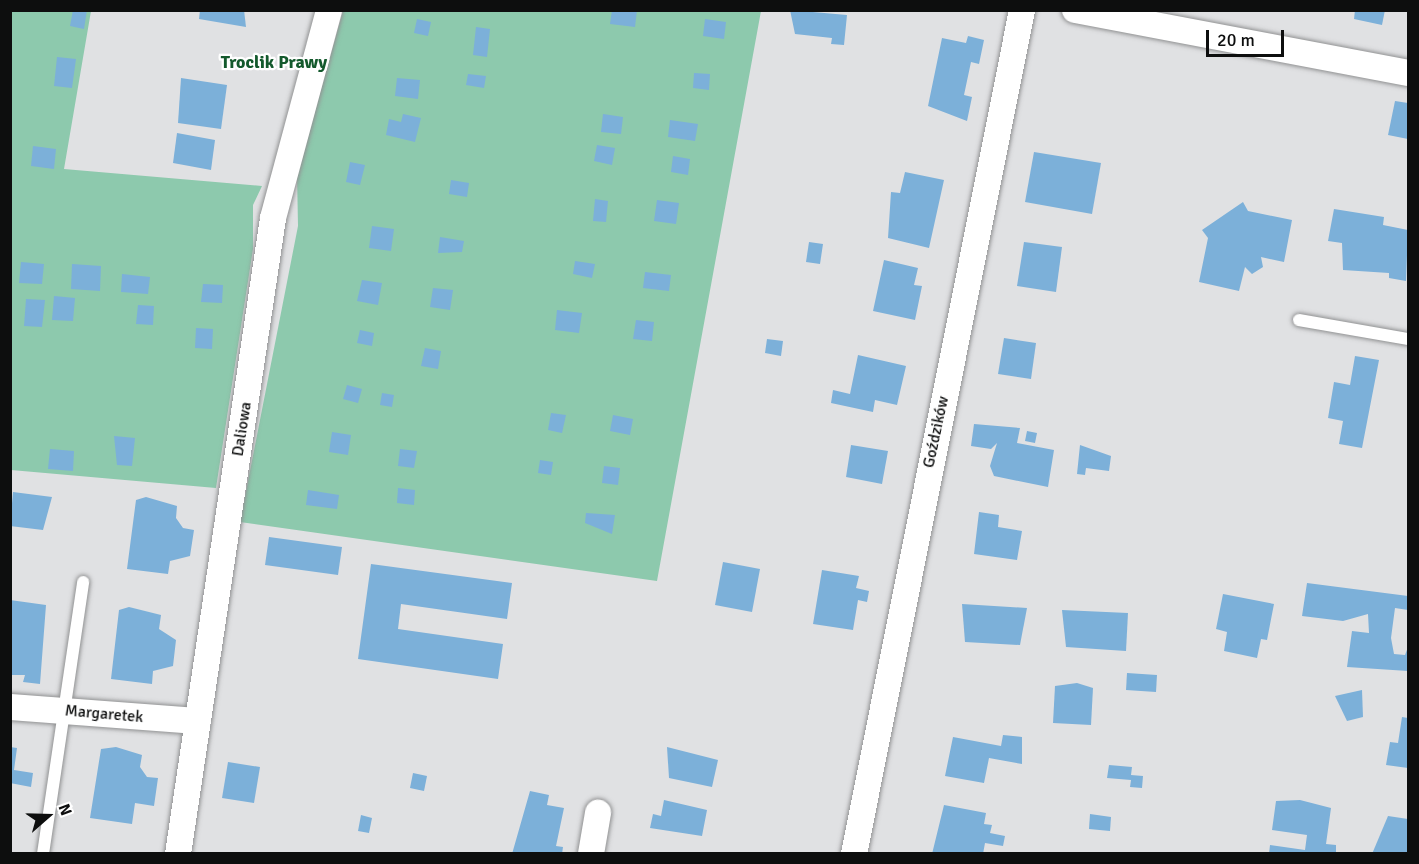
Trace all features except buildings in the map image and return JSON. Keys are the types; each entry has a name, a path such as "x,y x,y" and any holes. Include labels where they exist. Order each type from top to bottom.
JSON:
{"street":[{"name":"Daliowa","path":"178,854 273,218 329,10"},
{"name":"Goździków","path":"854,854 1023,10"},
{"path":"1075,10 1408,73"},
{"name":"Margaretek","path":"10,707 197,721"},
{"path":"591,854 598,813"}],"lane":[{"path":"1299,320 1408,339"},
{"path":"42,854 83,582"}],"green space":[{"path":"10,11 91,11 64,169 262,186 253,205 253,249 216,488 11,470"},
{"path":"343,11 761,11 657,581 240,522 298,226 297,175"}],"district":[{"name":"Troclik Prawy","path":"274,62"}]}
